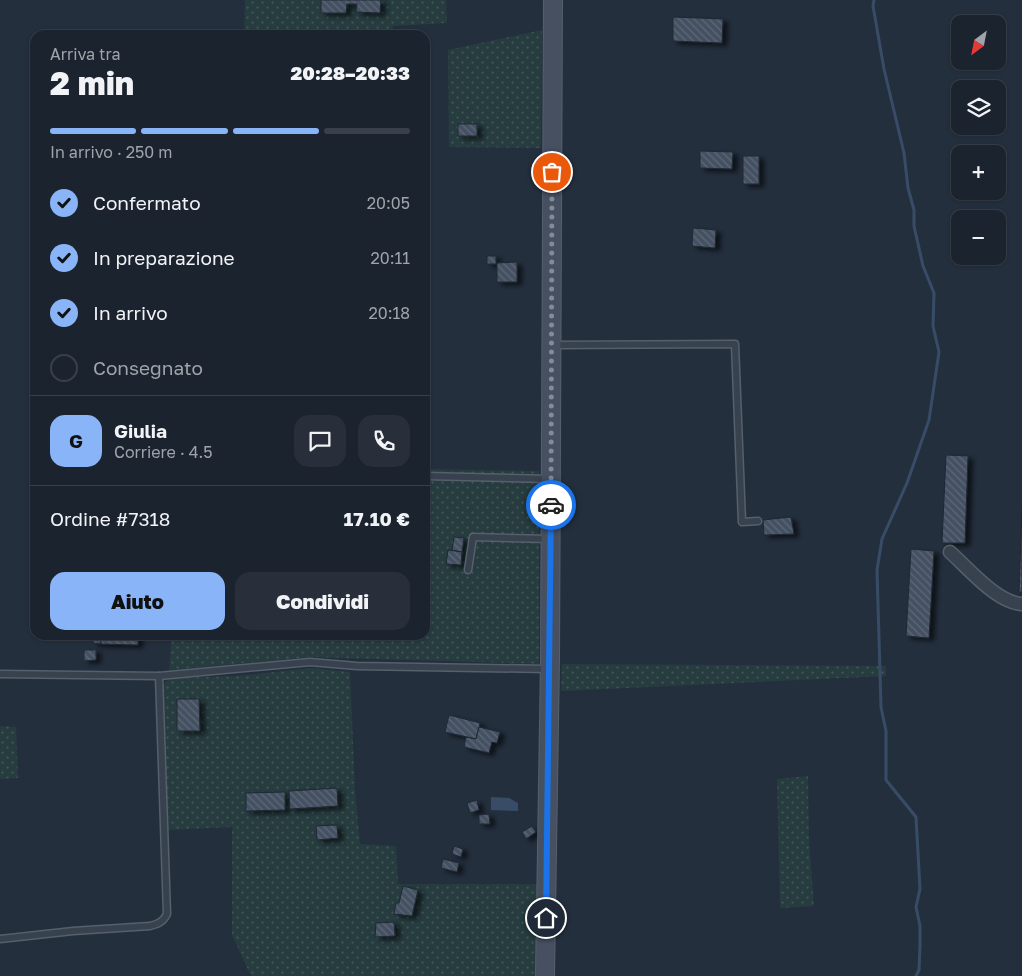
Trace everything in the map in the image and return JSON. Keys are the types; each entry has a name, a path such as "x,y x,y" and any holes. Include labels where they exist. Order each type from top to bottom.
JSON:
{"street":[{"path":"545,976 550,664 553,0"},
{"path":"950,552 1005,600 1022,604"}],"lane":[{"path":"552,345 735,344 742,522 758,521"},
{"path":"430,476 551,479"},
{"path":"468,570 473,537 538,537 550,545 558,561 558,614"},
{"path":"0,674 159,676 310,662 357,666 550,664 558,632"},
{"path":"0,939 72,931 150,926 158,924 165,919 168,914 159,676"}],"green space":[{"path":"245,0 321,0 321,13 346,13 347,4 357,4 357,12 380,13 381,0 446,0 447,23 393,26 393,30 244,30"},
{"path":"542,30 541,148 449,147 448,50","holes":["458,124 477,124 477,136 458,136"]},
{"path":"430,469 539,471 539,664 310,657 169,670 172,640 430,640","holes":["454,537 463,538 461,565 446,563 448,550 452,550"]},
{"path":"562,664 886,666 886,676 561,691"},
{"path":"312,668 350,672 355,791 360,844 396,846 398,884 542,884 541,976 251,976 232,935 232,827 167,830 162,688 166,681 173,678 238,676","holes":["177,699 199,699 178,731","337,789 338,806 290,809","285,792 285,810 246,811 246,793","336,825 337,838 317,840"]},
{"path":"0,726 16,727 18,778 0,779"},
{"path":"808,776 809,841 814,906 780,908 777,779"}],"water":[{"path":"491,797 509,798 518,803 518,811 491,810"}],"building":[{"path":"321,0 381,0 380,13 356,12 357,4 347,4 346,13 321,13"},
{"path":"673,17 723,19 722,43 673,41"},
{"path":"458,124 477,124 477,136 458,136"},
{"path":"700,151 733,152 732,169 700,168"},
{"path":"743,156 759,156 759,184 743,184"},
{"path":"693,228 716,230 715,248 692,246"},
{"path":"487,256 496,256 496,264 487,264"},
{"path":"517,262 517,282 497,282 497,263"},
{"path":"946,455 968,456 965,543 942,543"},
{"path":"1022,509 1022,592 1019,592"},
{"path":"791,517 794,534 764,535 763,520"},
{"path":"454,537 464,538 462,552 452,550"},
{"path":"911,549 934,551 929,638 906,636"},
{"path":"448,550 462,552 461,565 446,564"},
{"path":"93,640 101,640 101,644 93,643"},
{"path":"101,640 138,640 138,645 101,644"},
{"path":"84,650 96,650 96,660 84,661"},
{"path":"177,699 199,699 200,731 177,731"},
{"path":"449,715 480,723 476,739 445,732"},
{"path":"479,727 500,732 497,743 492,742 489,753 464,747 466,737 476,739"},
{"path":"337,788 338,806 290,809 289,791"},
{"path":"285,792 285,810 246,811 246,793"},
{"path":"477,800 479,810 470,813 467,803"},
{"path":"489,814 490,824 479,824 479,815"},
{"path":"337,825 338,838 317,840 316,826"},
{"path":"532,826 536,832 526,839 522,832"},
{"path":"454,846 463,849 461,857 452,854"},
{"path":"443,859 459,863 457,872 441,868"},
{"path":"403,886 418,890 412,916 394,914"},
{"path":"394,922 395,936 375,937 376,923"}],"waterway":[{"path":"874,0 873,6 884,69 904,153 908,188 914,210 914,226 923,266 934,293 933,326 939,352 929,420 907,483 882,539 877,570 881,707 886,731 886,780 916,817 920,889 916,907 920,926 919,970 916,976"}],"way so far":[{"path":"551,505 552,172"}],"route":[{"path":"546,918 551,505"}]}
